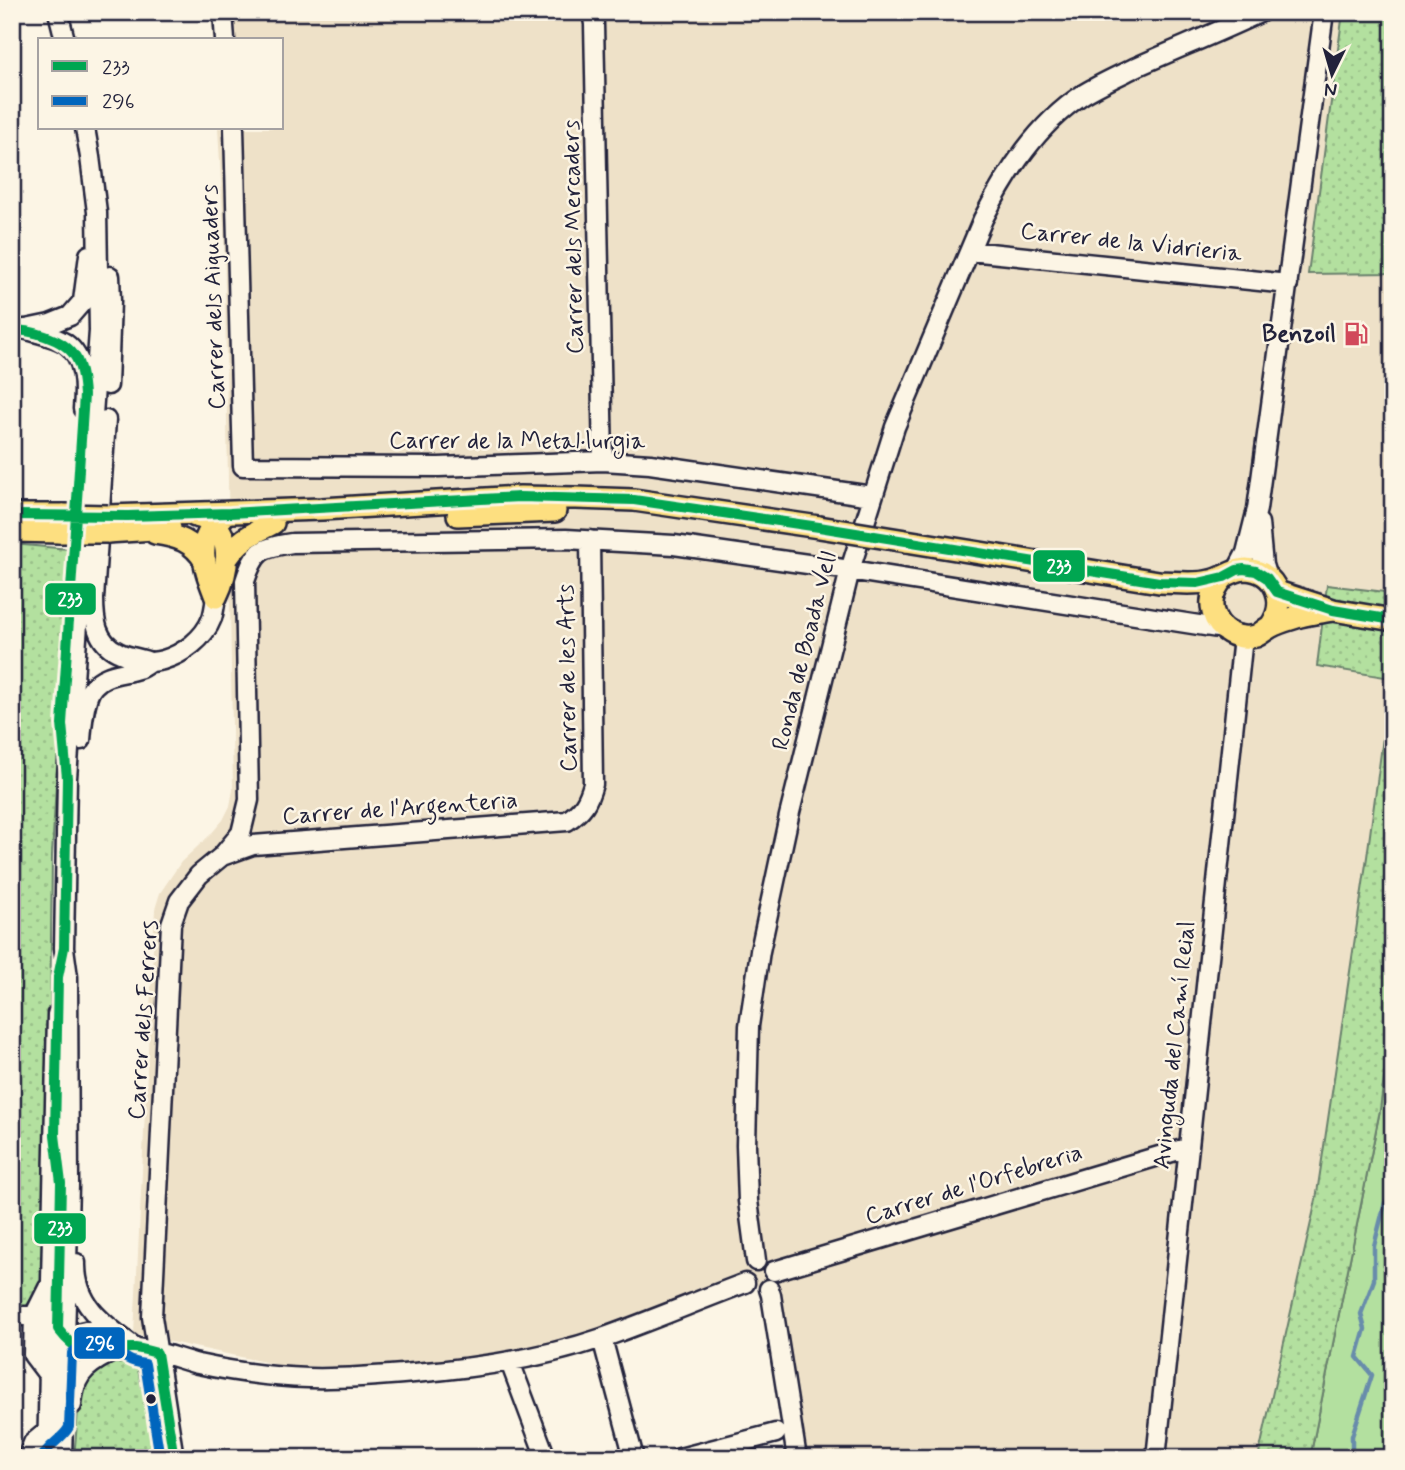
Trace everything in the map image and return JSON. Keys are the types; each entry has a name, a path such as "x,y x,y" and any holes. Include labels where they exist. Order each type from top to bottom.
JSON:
{"main road":[{"path":"12,531 62,524 107,524 185,514 209,520 520,497 634,500 1159,582 1198,583 1244,569 1256,571 1272,585 1333,610 1393,620"},
{"path":"135,531 222,519 273,523 589,509 686,508"},
{"path":"12,516 62,524"},
{"path":"222,519 228,557"},
{"path":"205,561 205,538 222,519"},
{"path":"216,597 228,557 238,543 273,523"},
{"path":"107,524 173,536 197,548 205,561 216,597"},
{"path":"1227,627 1211,607 1216,586 1230,574"},
{"path":"1159,582 1193,598 1227,627 1254,636 1303,615 1333,610"},
{"path":"1270,627 1280,606 1272,585"}],"street":[{"path":"223,12 225,38"},
{"name":"Carrer dels Mercaders","path":"592,12 603,461"},
{"name":"Ronda de Boada Vell","path":"756,1261 748,1201 746,1145 749,1026 760,951 789,816 850,570 895,427 999,187 1034,139 1081,96 1146,63 1261,12"},
{"path":"1230,574 1246,553 1258,509 1324,12"},
{"path":"18,329 50,324 70,316 83,301 89,261 84,188 74,130"},
{"path":"62,1458 69,1185 68,977 64,948 67,778 99,331 97,212 85,130"},
{"name":"Carrer dels Aiguaders","path":"233,130 243,466"},
{"path":"98,239 109,266 111,301 94,599 98,634 107,645 119,653 150,662 163,660 187,648 199,638 212,617 216,597"},
{"name":"Carrer de la Vidrieria","path":"970,251 1288,284"},
{"path":"18,329 64,342 76,353 83,373 84,395 62,724 67,778"},
{"name":"Carrer de la Metal·lurgia","path":"243,466 439,467 603,461 650,464 873,496"},
{"path":"1258,509 1263,565 1272,585"},
{"path":"590,540 674,545 1227,627"},
{"name":"Carrer dels Ferrers","path":"174,1458 152,1317 171,925 179,901 199,875 222,856 242,832 249,800 244,581 251,561 258,553 273,546 292,543 590,540"},
{"name":"Carrer de les Arts","path":"581,812 593,785 590,540"},
{"name":"Avinguda del Camí Reial","path":"1156,1458 1189,1147 1227,627"},
{"path":"64,909 73,887 82,734 92,687 118,672 140,669 150,662"},
{"name":"Carrer de l'Argenteria","path":"222,856 253,845 568,821 581,812"},
{"path":"47,1458 58,977 64,948"},
{"path":"69,1040 77,1096 75,1278 80,1292 103,1324 136,1348"},
{"path":"55,1135 61,1183 58,1329 64,1339 87,1353 136,1348 239,1373 310,1378 454,1370 510,1362 601,1338 745,1283"},
{"name":"Carrer de l'Orfebreria","path":"774,1271 1189,1147"},
{"path":"756,1261 767,1262 774,1271 774,1282 769,1289 755,1291 745,1283 745,1269 756,1261"},
{"path":"49,1376 33,1355 34,1316 52,1282"},
{"path":"769,1289 797,1458"},
{"path":"12,1316 34,1316"},
{"path":"27,1458 33,1443 55,1424 58,1349 64,1339 97,1328 111,1330"},
{"path":"601,1338 634,1458"},
{"path":"69,1458 75,1383 88,1366 116,1350"},
{"path":"510,1362 546,1458"},
{"path":"680,1458 776,1433"}],"shaded area":[{"path":"211,12 1343,12 1308,274 1393,273 1393,593 1327,586 1317,666 1392,677 1316,1200 1258,1458 806,1458 777,1295 733,1275 596,1332 513,1353 375,1367 283,1366 134,1334 155,909 160,893 181,862 223,820 230,806 233,790 224,233 218,130 284,130 284,38 213,38"}],"green space":[{"path":"1343,12 1393,12 1393,273 1308,274"},
{"path":"12,544 69,549 52,856 47,1277 25,1308 12,1308"},
{"path":"1327,585 1393,593 1393,1005 1380,1110 1310,1458 1258,1458 1316,1200 1391,678 1317,666"},
{"path":"1393,1005 1393,1458 1310,1458 1380,1110"},
{"path":"106,1362 137,1365 157,1458 74,1458 78,1411 85,1376"}],"waterway":[{"path":"1352,1458 1352,1436 1372,1375 1357,1357 1365,1329 1361,1314 1374,1280 1374,1246 1385,1203 1393,1191"}],"transit line":[{"name":"233","path":"12,330 45,336 71,351 82,374 84,395 62,724 67,778 64,948 58,977 55,1135 61,1183 58,1329 68,1341 85,1351 135,1348 157,1353 174,1458"},
{"name":"233","path":"12,515 230,513 520,497 634,500 1159,582 1198,583 1244,569 1256,571 1267,578 1277,592 1333,610 1393,620"},
{"name":"296","path":"42,1458 69,1427 72,1353 86,1344 93,1343 104,1344 130,1360 145,1364 160,1458"}],"place":[{"name":"Benzoil","path":"1356,334"}]}
